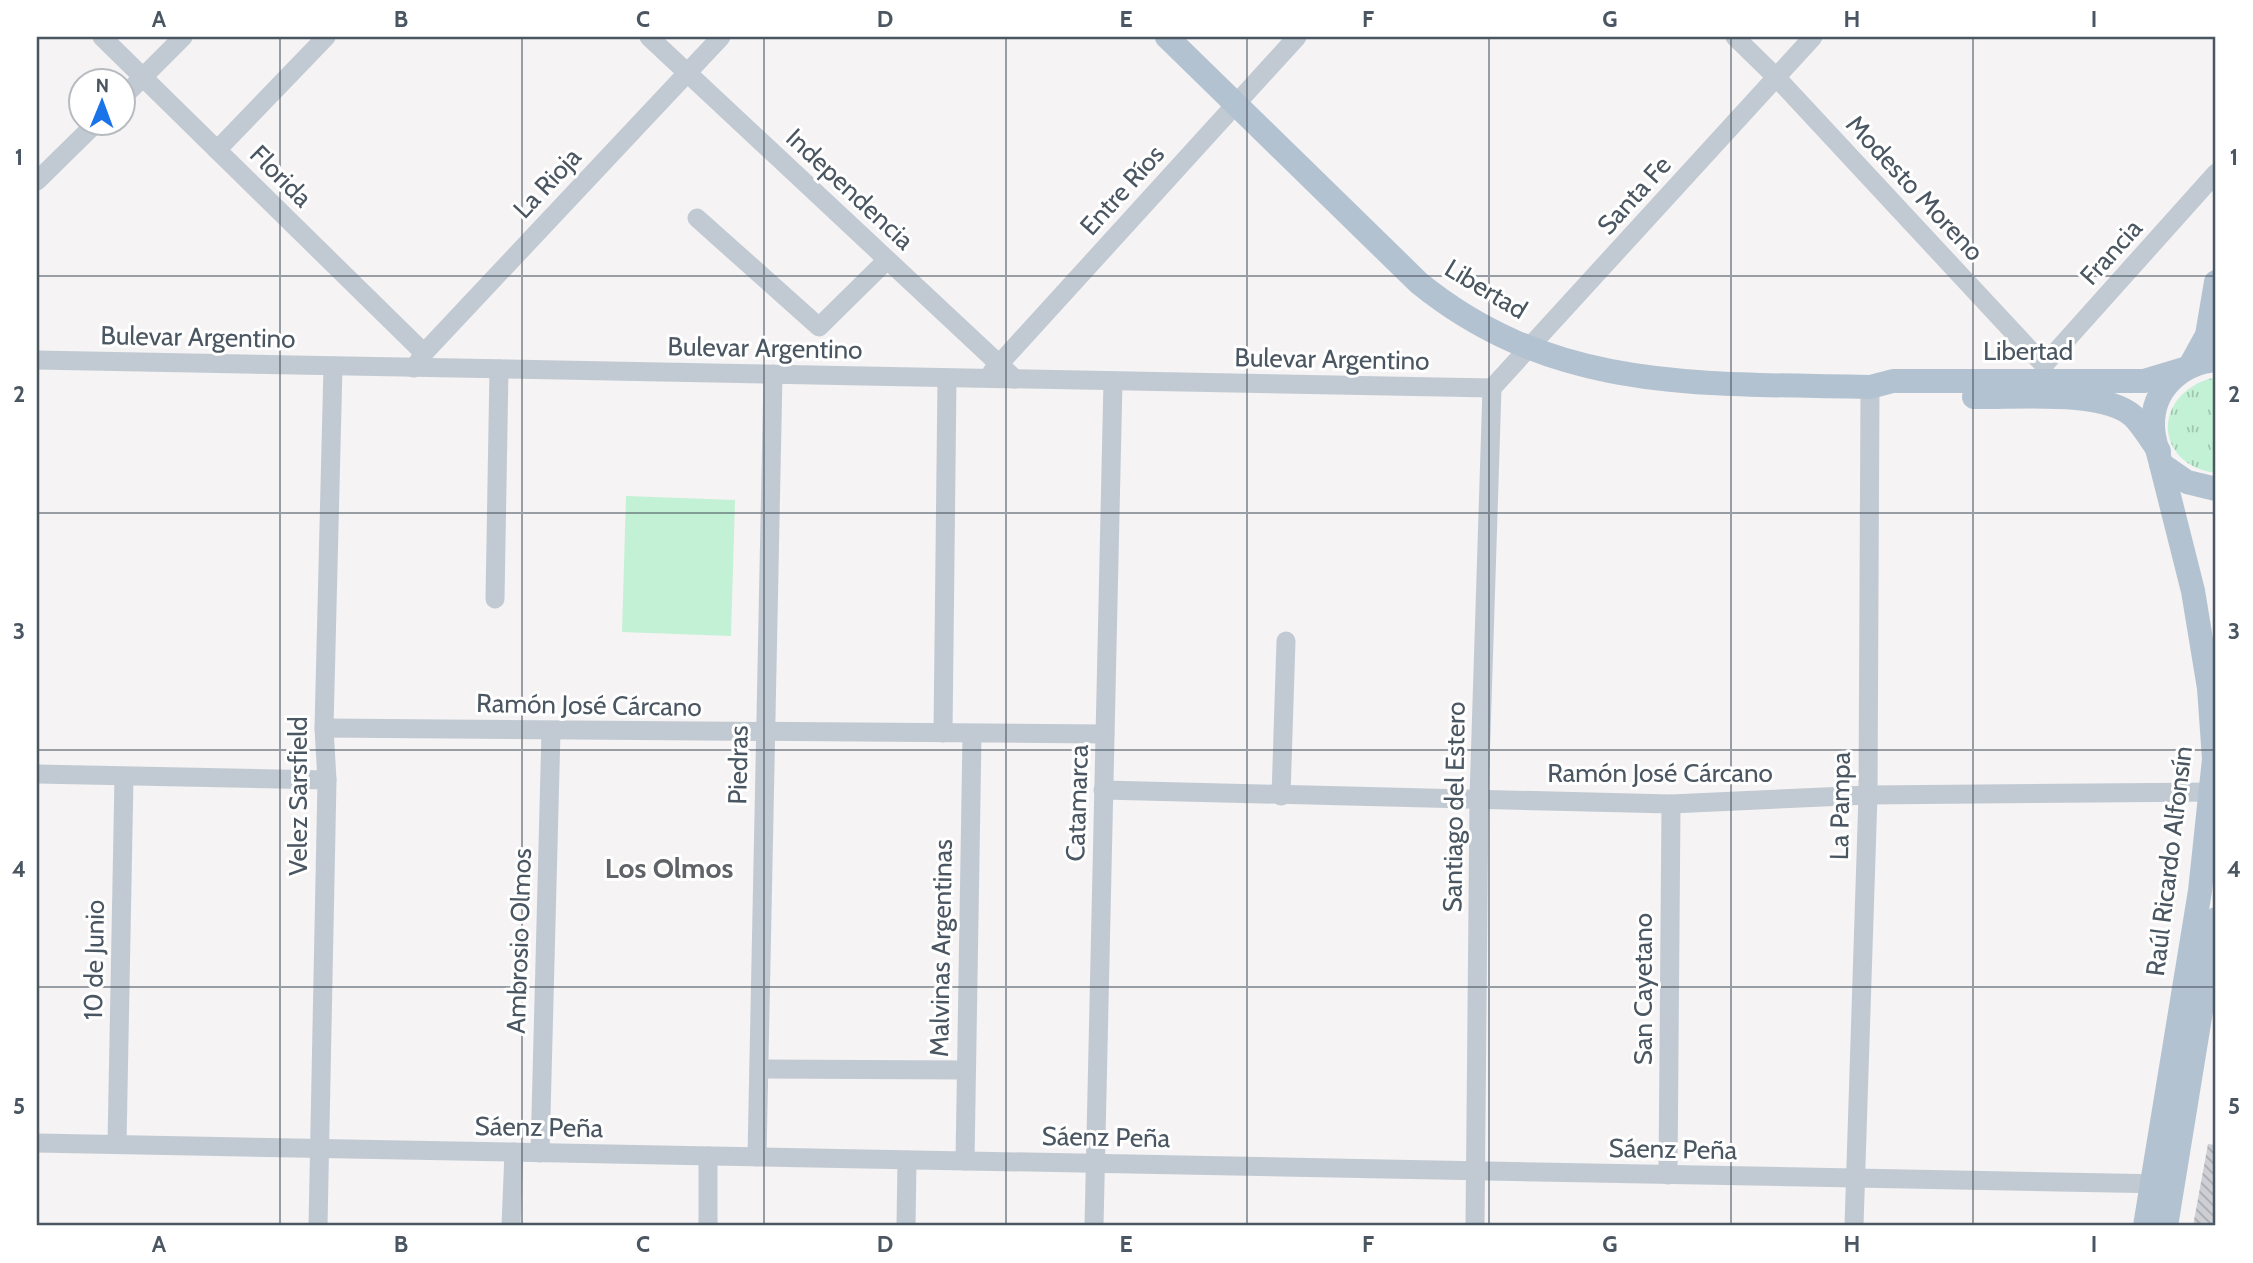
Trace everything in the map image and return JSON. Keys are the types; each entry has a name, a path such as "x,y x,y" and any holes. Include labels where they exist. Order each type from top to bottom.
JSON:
{"main road":[{"name":"Libertad","path":"1167,37 1419,283 1464,316 1531,349 1599,371 1647,379 1870,387 1893,381 2044,373 2144,381 2216,360"},
{"path":"2216,282 2207,335 2187,368 2167,385 2155,406 2153,429 2160,458 2187,482 2216,489"},
{"name":"Libertad","path":"1870,387 1895,396 2092,400 2113,404 2132,416 2160,458"},
{"name":"Raúl Ricardo Alfonsín","path":"2160,458 2189,569 2201,636 2213,728 2214,792 2163,1184 2166,1226"},
{"name":"Raúl Ricardo Alfonsín","path":"2144,1226 2163,1184 2216,919"}],"street":[{"name":"Florida","path":"102,37 218,150 419,361"},
{"path":"136,85 183,37"},
{"path":"218,150 326,37"},
{"name":"Independencia","path":"649,37 887,260 993,371 1016,379"},
{"name":"La Rioja","path":"419,361 721,37"},
{"name":"Entre Ríos","path":"993,371 1297,37"},
{"name":"Modesto Moreno","path":"1735,37 1776,77 2044,373"},
{"name":"Santa Fe","path":"1492,388 1531,349 1813,37"},
{"path":"37,181 83,136"},
{"name":"Francia","path":"2044,373 2216,173"},
{"path":"697,218 819,327 887,260"},
{"name":"Bulevar Argentino","path":"37,360 333,366 419,361 499,369 947,378 993,371"},
{"name":"Velez Sarsfield","path":"318,1226 327,780 324,728 333,366"},
{"path":"495,599 499,369"},
{"name":"Piedras","path":"757,1157 773,374"},
{"path":"943,733 947,378"},
{"name":"Bulevar Argentino","path":"1016,379 1492,388"},
{"name":"Catamarca","path":"1094,1226 1113,381"},
{"name":"La Pampa","path":"1854,1226 1868,795 1870,387"},
{"name":"Santiago del Estero","path":"1475,1226 1479,797 1492,388"},
{"path":"1281,796 1286,640"},
{"name":"Ramón José Cárcano","path":"324,728 551,732 1105,734"},
{"name":"Ambrosio Olmos","path":"540,1153 551,732"},
{"name":"Malvinas Argentinas","path":"965,1161 972,735"},
{"path":"37,774 327,780"},
{"name":"10 de Junio","path":"117,1144 124,777"},
{"name":"Ramón José Cárcano","path":"1103,790 1281,796 1479,797 1671,804 1868,795 2214,792"},
{"name":"San Cayetano","path":"1668,1175 1671,804"},
{"path":"759,1069 965,1070"},
{"name":"Sáenz Peña","path":"37,1143 2163,1184"},
{"path":"511,1226 514,1152"},
{"path":"708,1156 708,1226"},
{"path":"906,1226 907,1160"}],"green space":[{"path":"2216,378 2216,473 2196,467 2181,457 2171,444 2168,429 2170,413 2178,399 2192,387"},
{"path":"626,496 735,500 731,636 622,632"}],"building":[{"path":"2208,1144 2216,1145 2216,1226 2193,1226"}],"district":[{"name":"Los Olmos","path":"669,868"}]}
